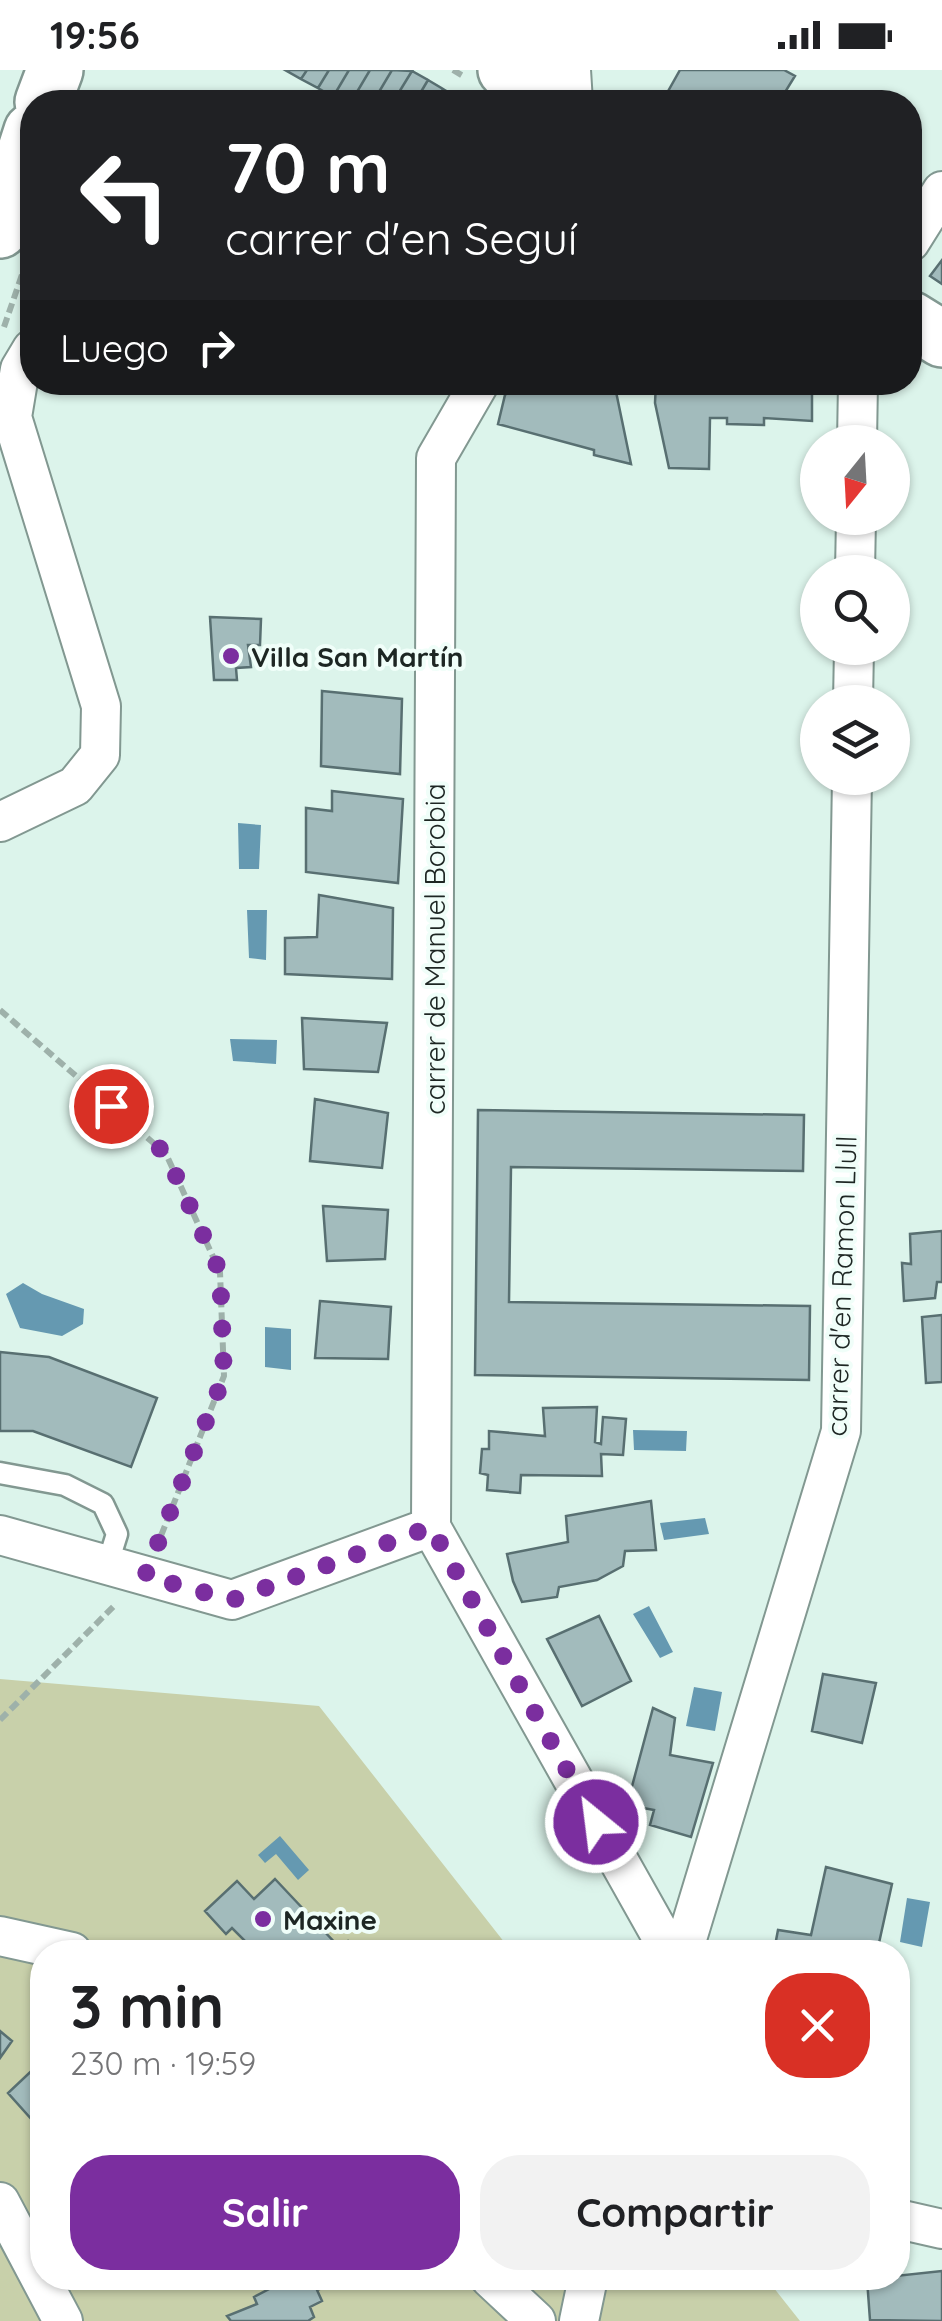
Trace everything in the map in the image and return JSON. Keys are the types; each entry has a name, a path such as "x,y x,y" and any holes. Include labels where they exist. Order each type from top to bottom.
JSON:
{"main road":[{"path":"13,245 20,203"}],"street":[{"path":"922,223 942,191"},
{"path":"0,822 76,786 100,755 101,706 12,417 20,368"},
{"name":"carrer de Manuel Borobia","path":"431,1527 436,458 472,395"},
{"path":"857,425 858,395"},
{"name":"carrer d'en Ramon Llull","path":"687,1940 841,1430 852,795"},
{"path":"0,1535 232,1600 431,1527 663,1940"},
{"path":"0,1936 30,1943"},
{"path":"0,2202 30,2259"},
{"path":"910,2221 942,2229"},
{"path":"47,2290 63,2321"},
{"path":"503,2290 536,2321"},
{"path":"579,2321 585,2290"}],"lane":[{"path":"0,1473 65,1485 103,1504 116,1534 107,1566"}],"path":[{"path":"0,338 13,245"},
{"path":"0,1010 166,1154 220,1272 224,1376 145,1576 0,1720"}],"green space":[{"path":"0,1679 319,1706 503,1940 30,1940 30,2290 775,2290 800,2321 0,2321"}],"water":[{"path":"238,823 261,825 259,869 239,869"},
{"path":"247,910 267,910 266,960 249,958"},
{"path":"230,1039 277,1040 276,1064 233,1061"},
{"path":"23,1283 84,1309 83,1324 62,1336 20,1328 6,1294"},
{"path":"265,1327 291,1329 291,1370 265,1367"},
{"path":"633,1430 687,1431 686,1451 634,1450"},
{"path":"705,1518 709,1534 664,1540 660,1523"},
{"path":"649,1606 673,1652 660,1658 633,1614"},
{"path":"694,1687 722,1692 715,1731 686,1726"},
{"path":"280,1836 309,1870 298,1880 276,1854 265,1863 258,1855"},
{"path":"907,1898 930,1902 922,1947 900,1940"}],"building":[{"path":"285,70 307,70 301,79"},
{"path":"307,70 329,70 318,88 301,79"},
{"path":"329,70 349,70 337,90 318,88"},
{"path":"349,70 370,70 358,90 337,90"},
{"path":"370,70 392,70 380,90 358,90"},
{"path":"392,70 412,71 400,90 380,90"},
{"path":"680,70 784,70 795,76 786,90 669,90"},
{"path":"412,71 428,80 422,90 400,90"},
{"path":"428,80 443,89 442,90 422,90"},
{"path":"942,260 942,284 930,276"},
{"path":"505,395 617,395 631,464 594,455 594,450 498,424"},
{"path":"655,395 812,395 812,421 764,418 764,425 727,424 727,418 710,418 709,469 669,468"},
{"name":"Villa San Martín","path":"210,617 261,619 260,645 248,645 251,667 236,668 237,680 214,680"},
{"path":"322,691 402,699 400,774 321,766"},
{"path":"332,791 403,799 398,883 306,872 306,808 332,811"},
{"path":"319,895 393,908 392,979 285,974 285,938 317,937"},
{"path":"302,1018 387,1023 378,1072 304,1069"},
{"path":"315,1099 388,1113 382,1168 310,1161"},
{"path":"478,1110 804,1115 803,1171 511,1167 509,1302 810,1306 809,1380 475,1375"},
{"path":"323,1206 388,1210 385,1259 327,1261"},
{"path":"942,1231 942,1282 937,1282 935,1298 904,1301 902,1263 911,1264 910,1234"},
{"path":"320,1301 391,1307 388,1359 315,1358"},
{"path":"942,1315 942,1382 926,1383 922,1317"},
{"path":"0,1352 49,1357 157,1398 131,1467 33,1431 0,1431"},
{"path":"597,1407 595,1442 601,1444 603,1417 626,1419 623,1455 601,1454 602,1476 521,1475 520,1493 487,1490 488,1475 480,1473 482,1449 489,1449 489,1431 545,1436 543,1408"},
{"path":"651,1501 656,1550 625,1551 623,1566 597,1580 559,1587 557,1597 522,1602 507,1554 568,1542 566,1516"},
{"path":"599,1616 631,1681 582,1706 547,1639"},
{"path":"823,1674 876,1683 862,1743 812,1731"},
{"path":"653,1708 675,1718 670,1755 713,1763 691,1837 650,1825 654,1810 627,1805"},
{"path":"826,1867 892,1884 880,1940 776,1940 778,1930 811,1935"},
{"name":"Maxine","path":"275,1879 332,1940 244,1940 232,1928 226,1934 205,1911 237,1881 254,1899"},
{"path":"0,2031 12,2041 0,2058"},
{"path":"30,2072 30,2118 8,2093"},
{"path":"942,2271 942,2321 870,2320 868,2290 910,2290 910,2274"},
{"path":"267,2290 317,2290 322,2301 310,2307 314,2317 308,2321 231,2321 227,2316 257,2304 254,2297"}],"place":[{"name":"Villa San Martín","path":"231,656"},
{"name":"Maxine","path":"263,1919"}],"route":[{"path":"111,1106 166,1154 220,1272 224,1376 145,1576 232,1600 431,1527 596,1822"}]}
